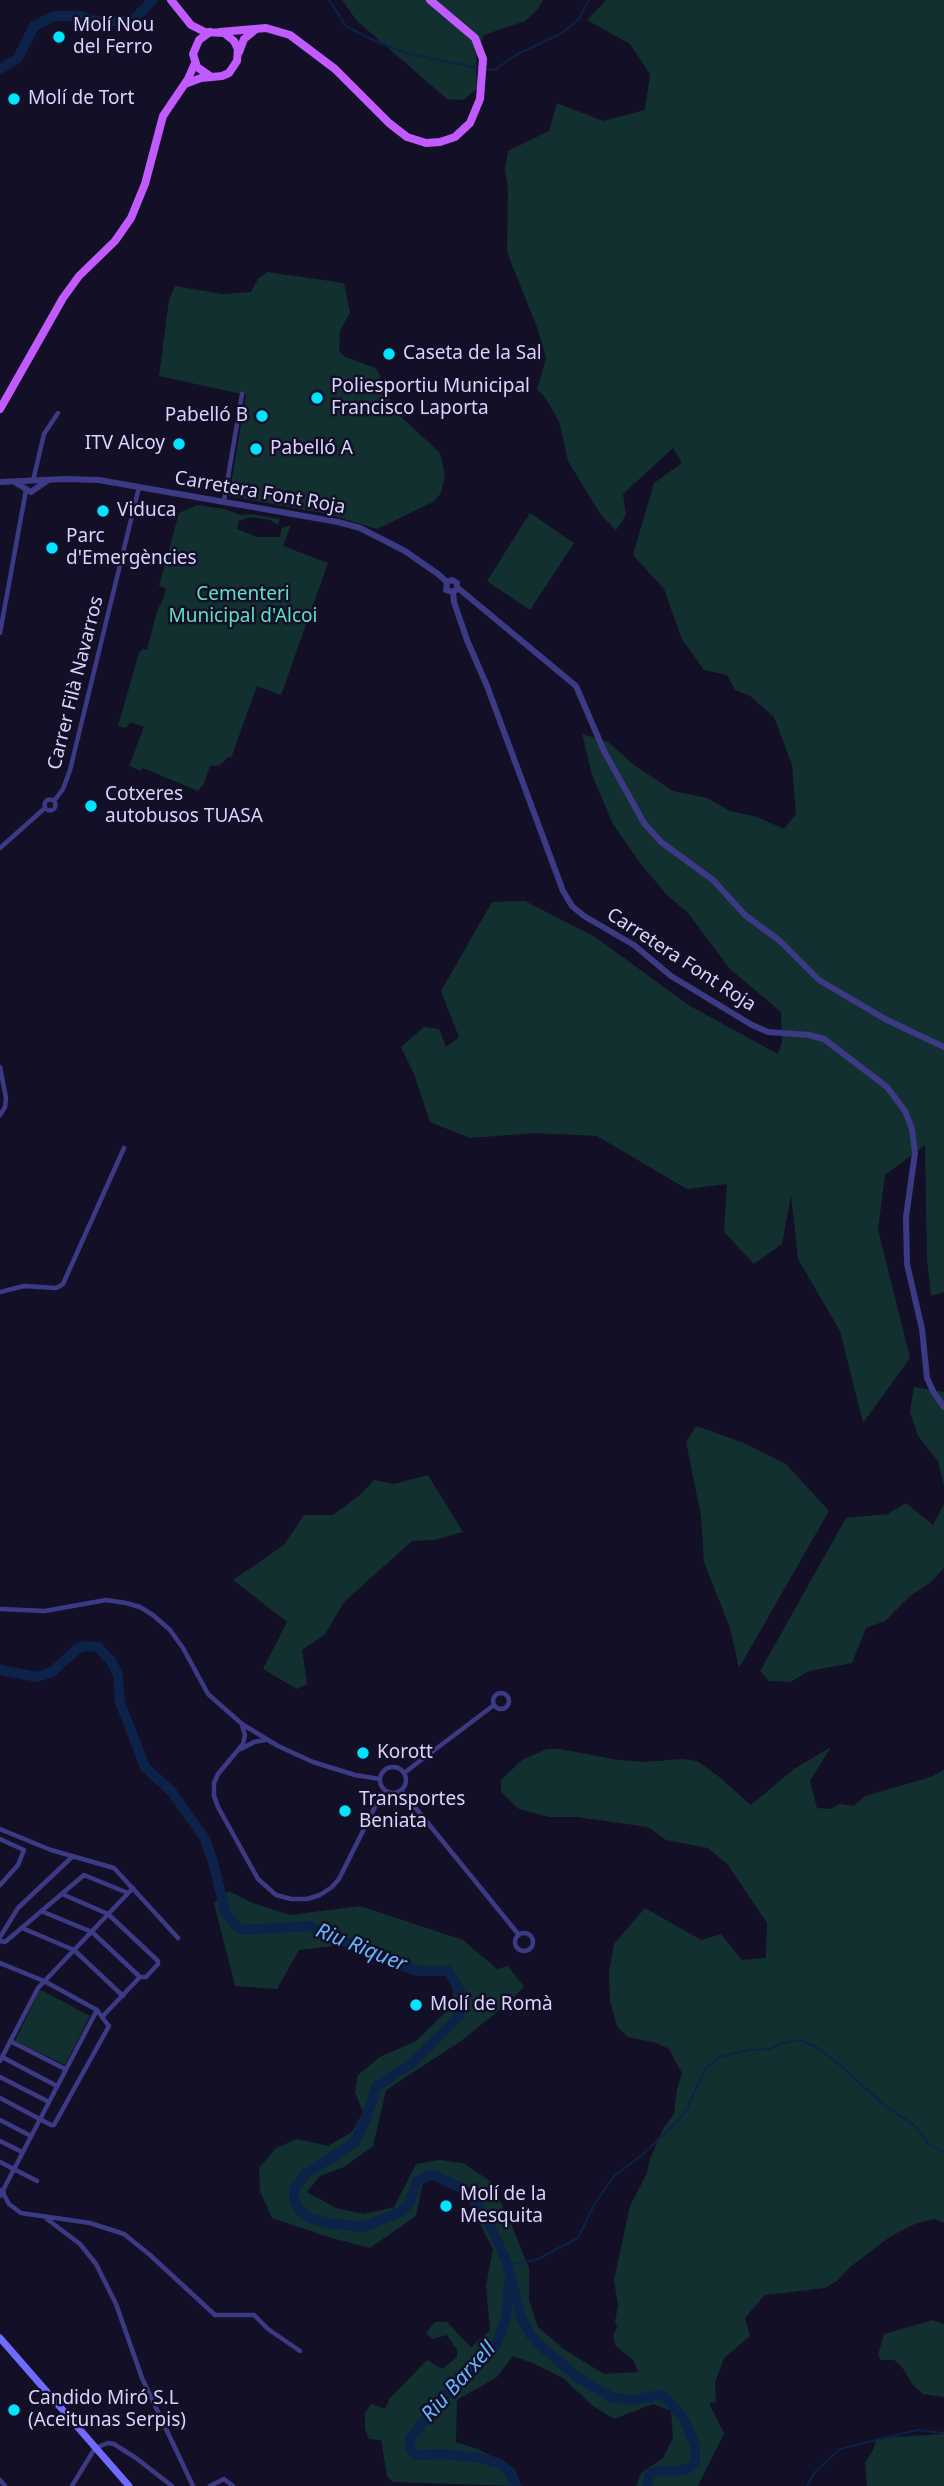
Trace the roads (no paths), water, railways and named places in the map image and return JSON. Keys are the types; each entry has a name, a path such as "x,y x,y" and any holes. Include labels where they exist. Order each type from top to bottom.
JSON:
{"main road":[{"path":"171,0 188,22 195,46"},
{"path":"188,22 198,30 210,32 274,29 298,40 335,69 395,128 416,141 440,142 463,131 476,113 482,88 483,59 475,38 430,0"},
{"path":"210,32 201,37 193,54 201,71 218,77 229,73 236,64 238,53 247,36 258,28"},
{"path":"220,32 232,38 238,53"},
{"path":"0,408 67,292 115,240 131,218 145,184 163,116 195,63"},
{"path":"184,85 210,76"},
{"path":"0,2338 130,2486"}],"street":[{"path":"224,501 242,394"},
{"path":"0,633 25,502 44,434 58,413"},
{"name":"Carretera Font Roja","path":"31,486 52,479 86,479 338,522 360,528 405,551 447,582 454,580 454,602 467,640 487,686 563,891 572,906 634,946 671,976 752,1025 776,1033 817,1037 831,1043 887,1087 905,1111 912,1129 915,1153 906,1217 907,1264 922,1329 927,1378 944,1407"},
{"path":"0,482 12,481 31,486"},
{"name":"Carrer Filà Navarros","path":"0,848 45,808 53,809 54,801 63,789 70,771 139,487"},
{"path":"456,590 576,686 604,751 644,823 661,842 713,880 745,915 780,941 819,980 879,1015 944,1047"},
{"path":"0,1067 6,1098 0,1115"},
{"path":"0,1292 24,1286 56,1288 63,1284 124,1148"},
{"path":"0,1609 45,1611 106,1601 126,1602 139,1607 160,1620 174,1635 208,1694 242,1724 266,1740 320,1765 380,1779"},
{"path":"404,1773 494,1705"},
{"path":"241,1749 245,1738 242,1724"},
{"path":"266,1740 254,1742 241,1749 218,1773 214,1787 216,1801 258,1879 269,1891 295,1900 313,1898 324,1893 335,1884 379,1801 389,1793 401,1790 405,1784 404,1773 397,1768 383,1772 380,1779 382,1787 389,1793"},
{"path":"401,1790 519,1935"},
{"path":"0,1829 51,1850 111,1867 178,1938"},
{"path":"0,1839 24,1850 18,1865 0,1885"},
{"path":"2,1940 18,1908 72,1856"},
{"path":"2,1940 22,1928 84,1875 128,1893"},
{"path":"57,2086 1,2059 44,1981 133,1888"},
{"path":"41,1912 92,1932 140,1977 146,1977 158,1964 157,1959 108,1914 62,1894"},
{"path":"22,1928 74,1950 122,1996"},
{"path":"525,1933 530,1936 532,1945 529,1950 520,1951 516,1947 515,1939 519,1935 525,1933"},
{"path":"0,1963 44,1981 97,2010 108,2025 56,2124 51,2125 0,2098"},
{"path":"102,2017 140,1977"},
{"path":"97,2010 1,2193 13,2209 24,2214 95,2224 119,2232 150,2255 215,2315 254,2315 268,2329 300,2351"},
{"path":"10,2041 65,2070"},
{"path":"0,2077 49,2102"},
{"path":"0,2120 31,2136"},
{"path":"0,2141 22,2152"},
{"path":"0,2162 37,2181"},
{"path":"43,2216 88,2253 116,2304 138,2370 193,2486"},
{"path":"72,2486 95,2448 103,2444 114,2444 172,2486"},
{"path":"210,2486 224,2479 233,2486"},
{"path":"0,2480 5,2486"}],"waterway":[{"path":"0,69 18,58 34,26 54,16 81,16 96,21 132,21 153,0"},
{"path":"329,0 346,26 369,38 405,53 478,68"},
{"path":"487,69 494,70 516,55 562,33 578,20 589,0"},
{"name":"Riu Riquer","path":"0,1670 37,1677 52,1672 84,1646 98,1647 112,1662 118,1675 120,1702 145,1767 172,1792 205,1839 226,1914 237,1927 244,1930 309,1926 418,1971 448,1971 464,1998 458,2017 413,2062 376,2087 367,2116 354,2143 305,2174 294,2189 294,2199 301,2212 310,2218 363,2227 401,2212 410,2202 417,2181 430,2175 436,2176 467,2191 489,2223 505,2258"},
{"path":"507,2265 536,2260 578,2238 594,2205 614,2176 642,2155 677,2122 687,2109 705,2069 720,2057 749,2050 769,2049 800,2040 818,2048 841,2066 883,2104 915,2126 928,2143 944,2153"},
{"path":"506,2260 521,2317 540,2345 577,2377 611,2397 632,2400 661,2395 684,2419 695,2445 695,2462 689,2468 650,2473 647,2486"},
{"name":"Riu Barxell","path":"509,2284 506,2318 496,2345 447,2394 410,2438 410,2447 415,2455 443,2454 481,2458 498,2463 508,2470 515,2486"},
{"path":"807,2486 815,2472 840,2449 917,2430 944,2433"}],"place":[{"name":"Molí Nou del Ferro","path":"59,37"},
{"name":"Molí de Tort","path":"14,99"},
{"name":"Caseta de la Sal","path":"389,354"},
{"name":"Poliesportiu Municipal Francisco Laporta","path":"317,398"},
{"name":"Pabelló B","path":"262,416"},
{"name":"ITV Alcoy","path":"179,444"},
{"name":"Pabelló A","path":"256,449"},
{"name":"Viduca","path":"103,511"},
{"name":"Parc d'Emergències","path":"52,548"},
{"name":"Cotxeres autobusos TUASA","path":"91,806"},
{"name":"Korott","path":"363,1753"},
{"name":"Transportes Beniata","path":"345,1811"},
{"name":"Molí de Romà","path":"416,2005"},
{"name":"Molí de la Mesquita","path":"446,2206"},
{"name":"Candido Miró S.L (Aceitunas Serpis)","path":"14,2410"}],"park label":[{"name":"Cementeri Municipal d'Alcoi","path":"243,606"}]}
